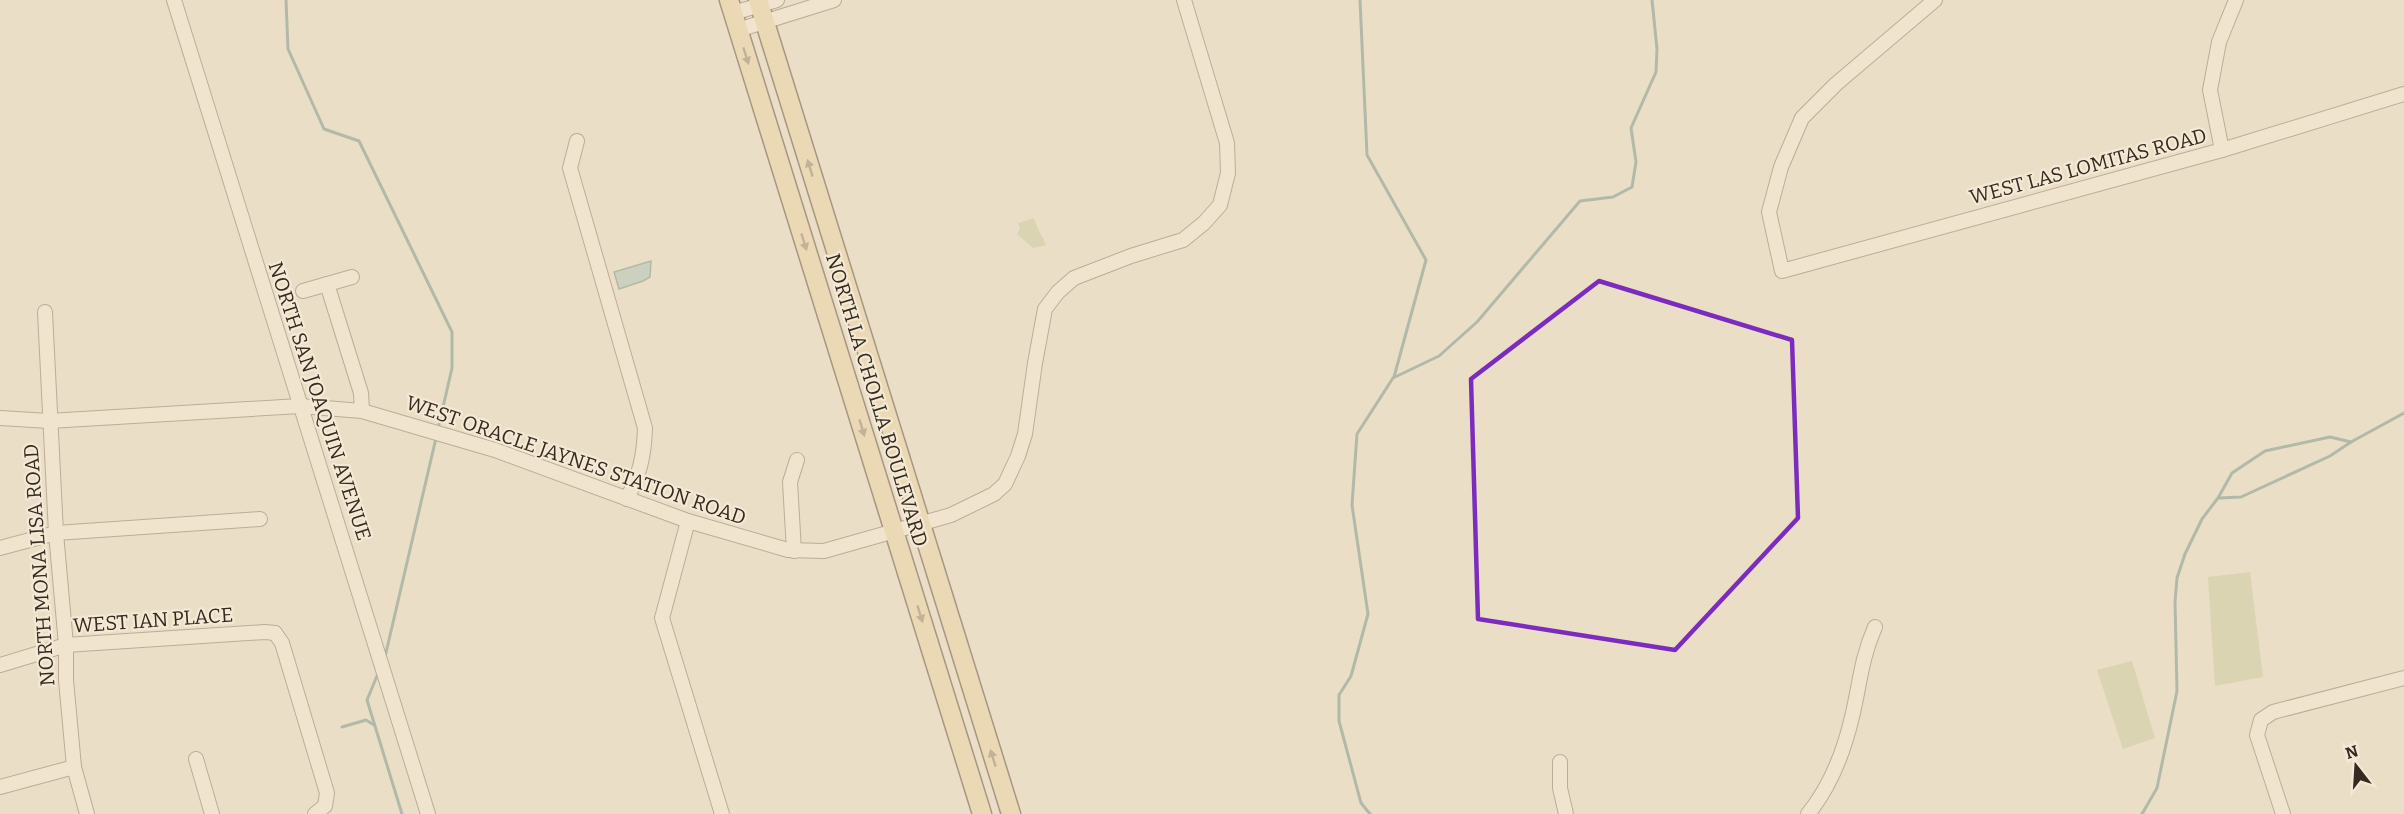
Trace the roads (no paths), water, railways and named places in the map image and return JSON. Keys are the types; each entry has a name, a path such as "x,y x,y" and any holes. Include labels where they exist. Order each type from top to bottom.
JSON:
{"main road":[{"name":"NORTH LA CHOLLA BOULEVARD","path":"765,7 920,526 1011,814"},
{"name":"NORTH LA CHOLLA BOULEVARD","path":"734,14 982,814"}],"street":[{"name":"NORTH SAN JOAQUIN AVENUE","path":"174,0 428,814"},
{"path":"734,14 765,7 834,0"},
{"name":"WEST ORACLE JAYNES STATION ROAD","path":"0,418 49,421 300,406 363,411 495,450 688,521 794,550 824,551 920,526 970,508 994,494 1005,484 1025,434 1045,309 1058,292 1074,278 1131,256 1183,240 1204,223 1220,205 1228,173 1227,143 1184,0"},
{"name":"WEST LAS LOMITAS ROAD","path":"1935,0 1836,84 1802,118 1781,167 1769,212 1782,271 2222,150 2404,94"},
{"path":"2222,150 2210,90 2219,42 2235,0"},
{"path":"577,141 570,168 645,428 644,455 639,473 627,499"},
{"path":"303,291 352,277"},
{"path":"327,284 361,393 363,411"},
{"name":"NORTH MONA LISA ROAD","path":"45,312 49,421 66,645 66,680 74,767 87,814"},
{"path":"794,550 788,508 790,482 797,460"},
{"path":"0,548 56,533 260,519"},
{"path":"688,521 662,618 722,814"},
{"path":"1808,814 1838,762 1852,718 1864,651 1875,627"},
{"name":"WEST IAN PLACE","path":"0,665 66,645 276,631 282,643 330,804 315,814"},
{"path":"2283,814 2257,735 2261,720 2273,712 2404,678"},
{"path":"196,759 212,814"},
{"path":"1560,762 1560,788 1566,814"},
{"path":"0,787 74,767"}],"waterway":[{"path":"286,0 288,49 324,129 359,141 452,332 452,368 438,429"},
{"path":"1360,0 1367,155 1426,260 1394,377"},
{"path":"1370,814 1361,803 1339,721 1339,695 1351,676 1368,614 1352,505 1357,434 1393,378 1439,356 1477,322 1580,201 1613,197 1632,187 1636,162 1631,128 1656,72 1657,49 1652,0"},
{"path":"2142,814 2157,788 2177,691 2175,602 2177,578 2185,554 2202,519 2218,498 2232,473 2265,451 2330,437 2351,442 2404,413"},
{"path":"385,657 436,438"},
{"path":"2219,498 2241,497 2330,456 2351,442"},
{"path":"379,671 367,700 402,814"},
{"path":"342,727 366,720 374,725"}]}
